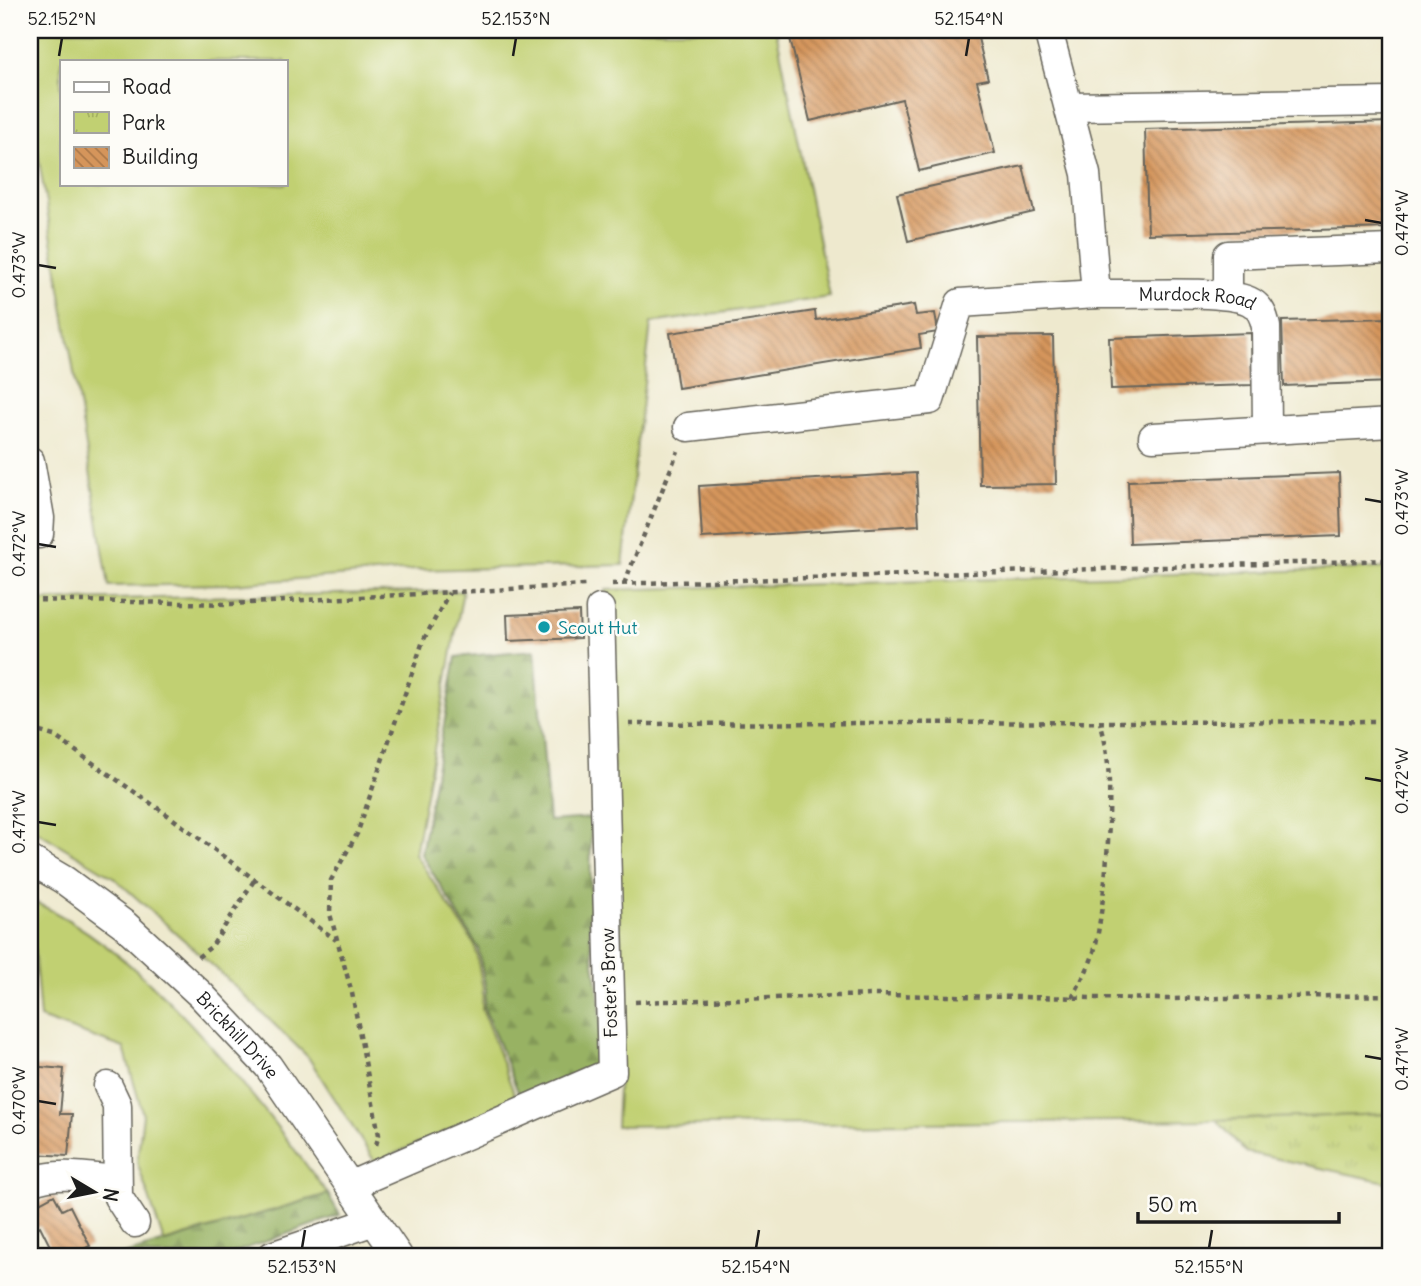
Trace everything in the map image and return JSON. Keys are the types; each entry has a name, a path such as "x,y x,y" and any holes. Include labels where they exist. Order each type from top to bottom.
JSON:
{"street":[{"path":"1048,30 1086,174 1096,294"},
{"path":"1070,107 1390,102"},
{"path":"1228,295 1228,255 1391,249"},
{"name":"Murdock Road","path":"688,427 930,400 960,303 1096,294 1228,295 1251,301 1263,313 1266,327 1267,429"},
{"path":"1153,437 1391,423"},
{"path":"30,461 40,518 39,534"},
{"name":"Foster's Brow","path":"351,1185 612,1072 600,609"},
{"name":"Brickhill Drive","path":"30,860 64,880 125,925 201,995 268,1066 398,1256"},
{"path":"108,1086 117,1105 118,1197 135,1223"},
{"path":"30,1182 44,1177 75,1175 116,1180"},
{"path":"272,1256 374,1221"}],"path":[{"path":"624,584 688,427"},
{"path":"30,600 231,604 624,584 1391,560"},
{"path":"371,1156 379,1135 352,993 330,914 331,880 357,834 424,641 450,592"},
{"path":"601,724 1391,721"},
{"path":"1072,998 1096,946 1105,865 1110,769 1106,738 1100,723"},
{"path":"30,729 54,736 337,940"},
{"path":"197,958 212,946 255,879"},
{"path":"610,1003 873,995 1072,998 1391,995"}],"green space":[{"path":"30,30 776,30 830,297 651,323 623,565 415,570 232,584 109,586 30,106"},
{"path":"1391,568 1391,1114 1217,1120 616,1126 623,1002 606,590"},
{"path":"463,591 415,854 475,945 483,989 482,1009 517,1101 375,1162 308,1057 220,972 113,877 30,827 30,601"},
{"path":"535,650 549,821 591,818 590,936 600,1001 601,1064 521,1099 484,1008 486,990 478,947 421,854 456,657"},
{"path":"30,900 74,923 116,953 156,989 195,1028 231,1070 328,1194 164,1242 137,1162 143,1115 124,1048 40,1018"},
{"path":"1391,1114 1391,1183 1245,1152 1217,1120"},
{"path":"328,1194 340,1215 225,1256 118,1256"}],"building":[{"path":"788,30 976,30 988,79 977,81 995,153 919,171 902,99 810,121"},
{"path":"1391,122 1391,228 1148,234 1145,129"},
{"path":"1023,166 1034,212 908,241 897,194"},
{"path":"914,305 916,315 935,313 938,332 919,335 921,348 678,388 670,333 815,311 816,320"},
{"path":"1391,318 1391,382 1284,386 1282,321"},
{"path":"1251,333 1252,385 1111,389 1109,338"},
{"path":"1053,336 1056,484 980,485 977,337"},
{"path":"916,473 919,525 702,538 699,486"},
{"path":"1339,473 1341,536 1130,544 1128,481"},
{"name":"Scout Hut","path":"579,612 580,638 508,641 507,615"},
{"path":"30,1066 64,1069 60,1114 72,1114 68,1156 32,1154 34,1112 30,1111"},
{"path":"54,1195 62,1210 70,1206 90,1246 69,1256 55,1256 40,1226 36,1229 30,1217 30,1208"}],"place":[{"name":"Scout Hut","path":"544,627"}]}
